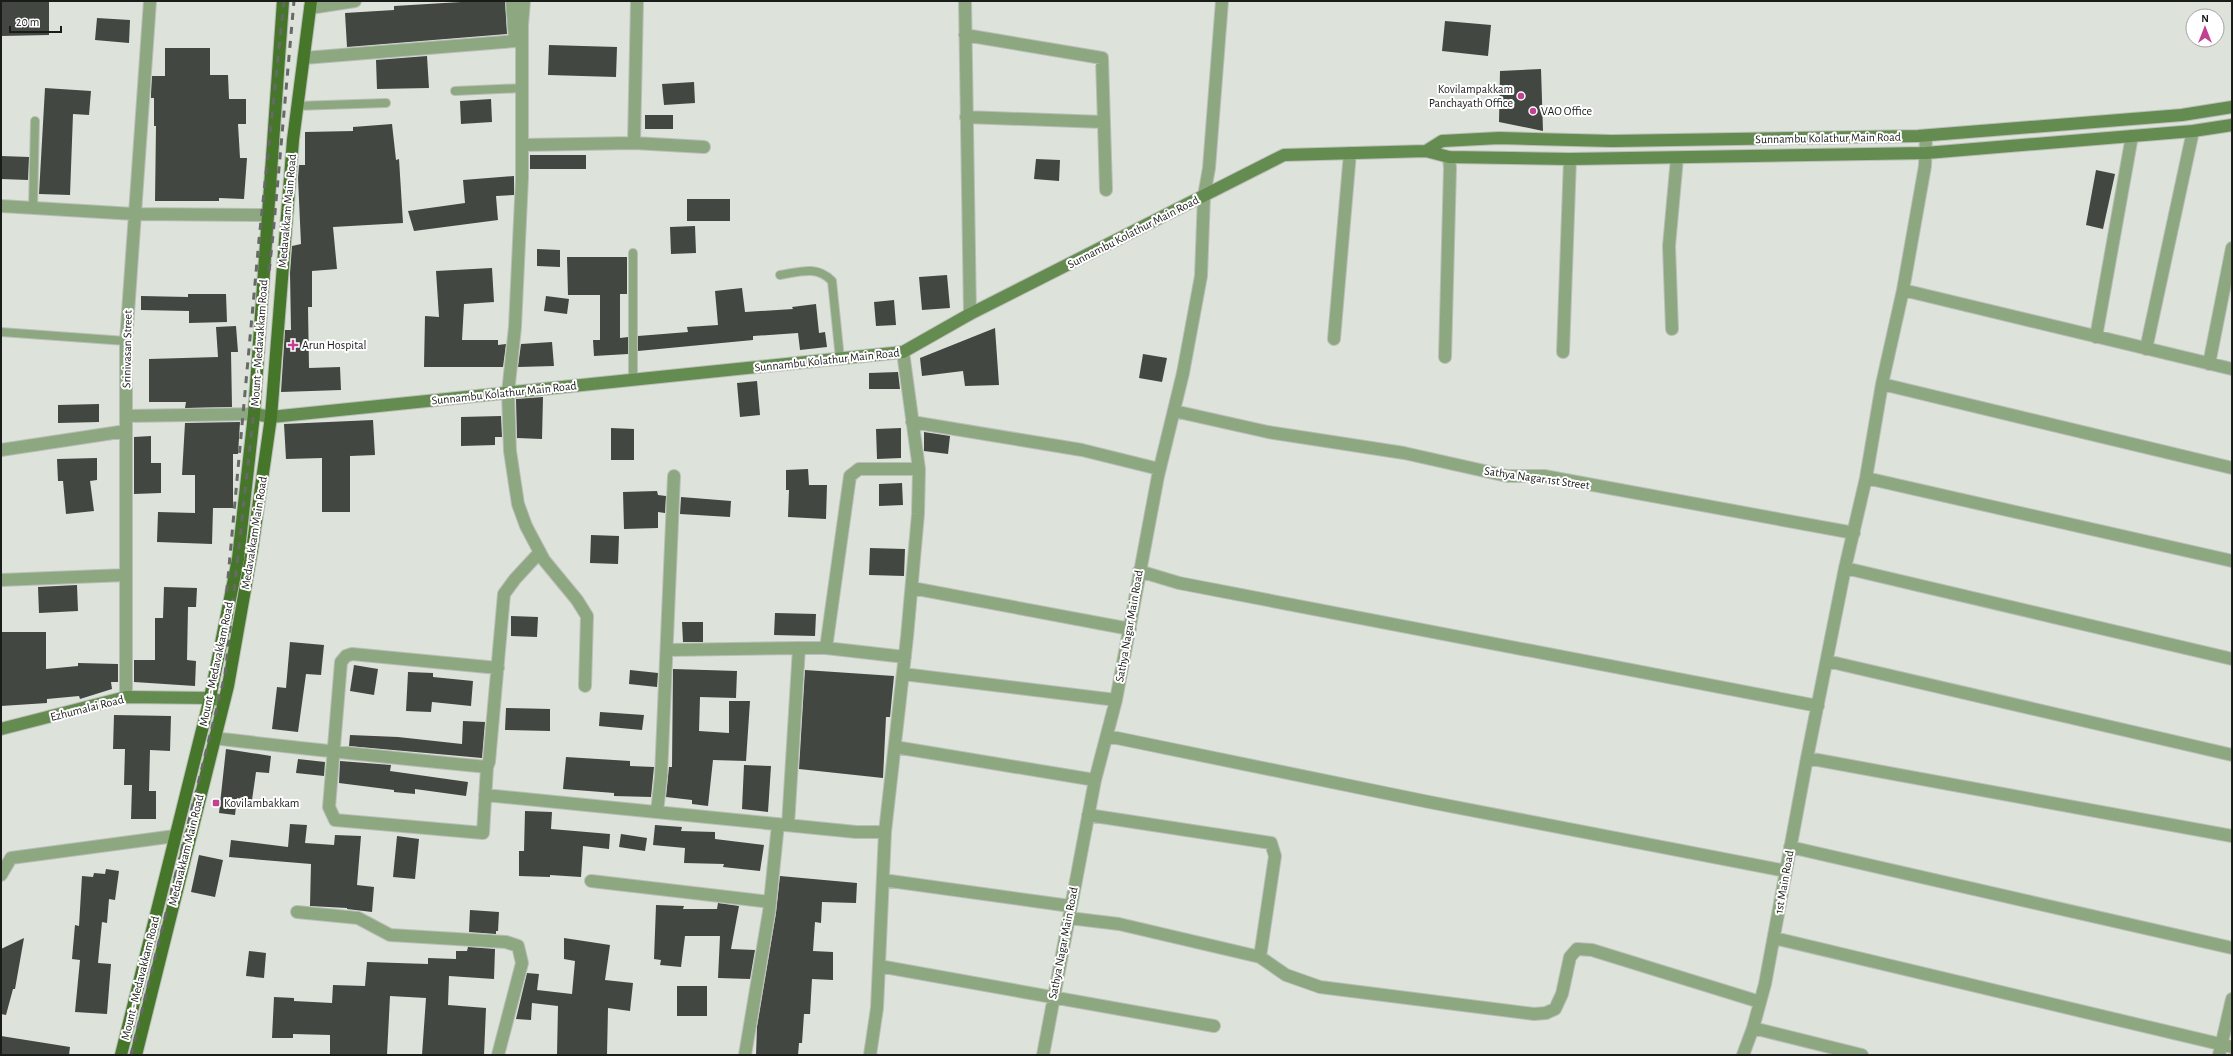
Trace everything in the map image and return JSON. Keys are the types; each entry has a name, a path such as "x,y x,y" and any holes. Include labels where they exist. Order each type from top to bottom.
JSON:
{"main road":[{"name":"Mount - Medavakkam Road","path":"120,1055 210,698 238,559 254,414 283,1"},
{"name":"Medavakkam Main Road","path":"136,1055 222,701 228,686 252,550 271,417 296,106 304,58 310,5"}],"street":[{"name":"Srinivasan Street","path":"126,697 126,341 150,1"},
{"path":"310,5 355,1"},
{"path":"304,58 515,42 512,1"},
{"path":"524,1 522,24 523,145 515,327 508,393 510,451 518,504 526,526 544,560 577,600 587,616 585,686"},
{"path":"634,144 637,1"},
{"path":"965,1 970,314"},
{"name":"Sathya Nagar Main Road","path":"1043,1055 1095,780 1116,700 1159,469 1183,373 1201,276 1204,196 1209,168 1222,1"},
{"path":"965,35 1102,58 1106,190"},
{"name":"Sunnambu Kolathur Main Road","path":"1426,151 1442,141 1499,138 1612,141 1766,140 1926,136 2174,116 2232,107"},
{"path":"966,117 1103,122"},
{"name":"Sunnambu Kolathur Main Road","path":"254,414 271,417 903,352 970,314 1284,155 1426,151 1449,157 1570,159 1926,152 2192,131 2232,126"},
{"path":"2146,349 2192,131"},
{"name":"1st Main Road","path":"1743,1055 1753,1028 1760,1002 1774,938 1807,758 1845,568 1866,478 1882,384 1903,290 1926,152 1926,136"},
{"path":"2096,337 2132,136"},
{"path":"1766,140 1769,156"},
{"path":"523,145 634,144 704,147"},
{"path":"1334,339 1350,153"},
{"path":"1445,357 1450,168 1449,157"},
{"path":"1672,329 1669,246 1677,158"},
{"path":"1563,352 1570,159"},
{"path":"1,206 134,214 268,215"},
{"path":"2209,364 2232,248"},
{"path":"1903,290 2232,369"},
{"path":"870,1055 877,1008 885,832 905,657 918,514 919,469 903,352"},
{"path":"1882,384 2232,468"},
{"name":"Sathya Nagar 1st Street","path":"1174,411 1268,432 1404,453 1507,476 1544,476 1854,533"},
{"path":"126,416 254,414"},
{"path":"912,422 1082,450 1159,469"},
{"path":"1,450 126,431"},
{"path":"826,648 850,476 859,469 919,469"},
{"path":"658,812 667,650 674,476"},
{"path":"1866,478 2232,561"},
{"path":"498,668 352,654 346,656 342,662 329,807 334,820 483,833 487,767 489,762 498,668 504,594 515,579 540,552"},
{"path":"1845,568 2232,659"},
{"path":"1139,571 1179,583 1818,706"},
{"path":"1,580 126,575"},
{"path":"912,588 1130,629"},
{"path":"745,1055 783,825 799,648"},
{"path":"667,650 826,648 905,657"},
{"path":"1827,662 2232,755"},
{"path":"903,674 1116,700"},
{"name":"Ezhumalai Road","path":"1,730 126,697 210,698 222,701"},
{"path":"1107,736 1437,804 1786,871"},
{"path":"214,738 334,752 487,767"},
{"path":"895,747 1095,780"},
{"path":"1807,758 2232,836"},
{"path":"485,795 783,825 885,832"},
{"path":"1088,815 1271,843 1275,856 1260,956"},
{"path":"1,875 6,858 175,836"},
{"path":"1790,847 2232,948"},
{"path":"591,880 770,902"},
{"path":"883,880 1070,912 1260,956 1286,975 1320,987 1534,1014 1546,1013 1555,1009 1562,994 1570,956 1577,949 1592,950 1760,1002"},
{"path":"297,912 358,918 390,935 506,942 518,946 522,963 498,1055"},
{"path":"1774,938 2224,1049 2232,1000"},
{"path":"879,966 1214,1026"},
{"path":"1753,1028 1862,1055"}],"lane":[{"path":"455,91 523,88"},
{"path":"296,106 386,103"},
{"path":"33,208 35,121"},
{"path":"633,253 633,380"},
{"path":"780,275 814,271 824,273 832,280 840,359"},
{"path":"1,332 126,341"}],"building":[{"path":"1,1 49,1 49,35 1,36"},
{"path":"478,1 505,1 507,34 347,47 345,13 394,10 394,6"},
{"path":"97,18 130,20 129,43 95,40"},
{"path":"1445,21 1491,25 1488,56 1442,51"},
{"path":"549,45 617,47 616,77 548,75"},
{"path":"165,48 210,48 210,75 228,75 229,99 246,99 246,124 238,124 240,158 247,158 244,199 219,198 219,201 155,201 156,126 154,126 154,98 151,98 152,76 165,76"},
{"path":"427,56 429,88 377,89 376,60"},
{"name":"Kovilampakkam Panchayath Office","path":"1541,69 1543,131 1499,122 1500,71"},
{"path":"694,82 695,103 664,105 662,84"},
{"path":"45,88 91,91 89,115 73,114 70,195 39,194"},
{"path":"491,99 492,122 461,124 460,101"},
{"path":"645,115 673,115 673,129 645,129"},
{"path":"392,124 396,160 399,159 403,223 333,227 337,269 312,271 312,307 308,307 309,368 340,367 341,390 281,392 285,330 291,330 290,273 292,246 301,244 298,178 299,165 305,165 305,132 353,131 353,127"},
{"path":"530,155 586,155 586,169 530,169"},
{"path":"1,156 29,157 28,180 1,179"},
{"path":"1036,159 1060,160 1059,181 1034,179"},
{"path":"2096,170 2115,174 2103,229 2086,225"},
{"path":"514,176 514,195 496,196 498,220 414,231 408,211 465,203 463,180"},
{"path":"687,199 730,199 730,221 687,221"},
{"path":"695,226 696,253 671,254 670,227"},
{"path":"537,249 560,250 560,267 537,266"},
{"path":"567,257 627,257 627,294 620,294 620,338 628,337 628,354 594,356 593,340 600,340 600,295 568,295"},
{"path":"492,268 494,302 464,304 462,340 498,340 498,345 506,344 503,367 424,367 425,316 439,317 436,271"},
{"path":"947,275 950,308 922,310 919,277"},
{"path":"742,288 745,312 793,309 792,307 816,304 819,333 825,332 827,347 800,350 798,333 753,336 753,340 638,351 638,336 688,332 687,327 718,325 715,291"},
{"path":"188,294 226,294 227,322 189,323 189,311 141,310 141,296 188,297"},
{"path":"546,296 569,299 567,314 544,311"},
{"path":"894,300 896,325 876,326 874,302"},
{"path":"236,326 238,352 231,352 232,407 185,408 186,402 149,402 149,359 218,357 216,327"},
{"path":"995,328 999,385 965,386 963,371 922,376 920,358"},
{"path":"552,342 554,366 518,367 521,344"},
{"path":"1143,354 1167,358 1162,382 1139,378"},
{"path":"898,372 900,389 869,389 869,373"},
{"path":"757,381 760,415 740,417 737,383"},
{"path":"543,397 542,439 517,438 516,399"},
{"path":"99,404 99,422 58,423 58,405"},
{"path":"501,416 502,437 495,437 495,445 461,446 461,417"},
{"path":"373,420 375,455 350,456 350,512 322,512 322,458 286,459 284,424"},
{"path":"240,422 238,454 233,454 233,508 213,508 212,544 157,542 158,512 195,513 195,475 182,475 185,423"},
{"path":"611,428 634,429 634,460 611,460"},
{"path":"901,428 901,458 877,459 876,429"},
{"path":"924,432 950,436 948,454 924,451"},
{"path":"151,436 151,463 161,463 161,493 134,494 134,437"},
{"path":"97,458 97,480 90,481 94,511 66,514 63,481 58,481 57,459"},
{"path":"808,469 809,485 827,485 826,519 788,517 789,490 786,490 786,470"},
{"path":"902,483 903,505 879,506 879,484"},
{"path":"657,491 658,495 666,496 665,513 658,512 658,528 624,529 623,492"},
{"path":"681,497 731,501 730,517 680,514"},
{"path":"591,535 619,536 618,564 590,563"},
{"path":"870,548 905,549 904,576 869,575"},
{"path":"77,585 78,611 39,613 38,587"},
{"path":"164,587 197,588 196,607 188,607 187,660 196,661 195,686 134,682 134,660 155,660 155,618 163,618"},
{"path":"775,613 816,614 815,636 774,635"},
{"path":"511,616 538,617 537,637 511,636"},
{"path":"682,622 703,622 703,642 683,642"},
{"path":"1,632 46,632 46,669 78,666 78,663 118,664 118,682 111,682 112,689 80,699 79,696 47,699 47,703 1,706"},
{"path":"290,642 324,645 321,675 306,674 298,732 272,729 277,687 286,688"},
{"path":"354,665 378,669 374,695 350,691"},
{"path":"673,669 737,671 736,698 700,697 699,731 729,733 729,701 750,701 746,761 713,760 708,806 692,804 692,800 666,797 669,767 672,767"},
{"path":"630,670 658,673 657,687 629,684"},
{"path":"805,670 894,676 890,717 886,717 883,778 799,769"},
{"path":"408,672 433,673 433,677 473,681 471,706 432,702 431,712 406,711"},
{"path":"506,708 550,709 550,731 505,730"},
{"path":"600,712 644,715 642,730 599,726"},
{"path":"114,715 171,716 170,751 150,750 149,791 156,791 156,819 131,819 132,785 124,785 125,749 113,749"},
{"path":"463,721 485,722 482,758 349,746 350,735 398,737 462,744"},
{"path":"226,749 271,756 269,773 256,772 252,800 237,798 235,815 219,813"},
{"path":"566,757 630,761 630,766 654,767 651,797 614,796 614,793 563,789"},
{"path":"298,759 325,762 324,776 296,773"},
{"path":"340,761 391,765 390,771 468,782 466,796 415,789 415,794 394,792 394,790 339,783"},
{"path":"744,765 771,766 768,812 742,809"},
{"path":"525,811 552,812 551,829 610,834 609,849 583,846 581,877 550,875 550,877 519,876 519,851 524,851"},
{"path":"290,824 307,825 305,843 334,845 335,835 361,836 357,885 374,887 372,912 347,908 310,906 311,864 229,857 231,840 288,847"},
{"path":"655,825 682,827 681,831 715,832 715,839 764,845 760,871 723,867 724,864 684,863 685,848 653,845"},
{"path":"621,834 647,838 645,851 619,847"},
{"path":"397,836 419,839 415,879 393,877"},
{"path":"199,855 223,860 215,897 191,892"},
{"path":"106,869 119,871 115,900 109,899 107,923 102,922 98,963 111,964 107,1014 75,1012 80,960 72,959 75,925 79,926 82,876 93,877 94,873 105,874"},
{"path":"780,876 857,883 856,903 822,902 821,923 815,922 813,951 833,952 833,980 812,979 810,1014 804,1014 802,1043 799,1043 798,1055 756,1055 757,1027 776,913"},
{"path":"718,903 739,906 731,949 755,950 750,979 718,978 720,936 685,936 681,967 660,965 661,960 654,959 656,905 684,906 683,909 717,909"},
{"path":"470,910 499,912 498,931 496,931 496,934 469,932"},
{"path":"24,938 15,989 13,989 6,1015 1,1014 1,949"},
{"path":"564,938 610,945 605,980 633,983 630,1011 608,1008 607,1055 557,1055 558,1006 532,1003 531,1020 516,1019 527,973 539,974 537,990 572,994 575,961 564,959"},
{"path":"468,947 495,949 494,979 449,976 448,1005 486,1008 484,1055 422,1055 426,998 390,996 387,1055 330,1055 330,1035 293,1034 293,1038 272,1038 274,997 294,998 294,1001 332,1003 333,985 365,986 367,962 428,964 428,958 456,959 456,951 467,951"},
{"path":"249,951 266,953 264,978 246,976"},
{"path":"677,986 707,986 707,1016 677,1016"},
{"path":"1,1036 70,1047 69,1055 1,1055"}],"railway":[{"path":"219,676 259,240 284,1"},
{"path":"131,1055 225,675 273,235 294,1"}],"place":[{"name":"Kovilampakkam Panchayath Office","path":"1521,96"},
{"name":"VAO Office","path":"1533,111"},
{"name":"Arun Hospital","path":"293,345"},
{"name":"Kovilambakkam","path":"216,803"}]}
